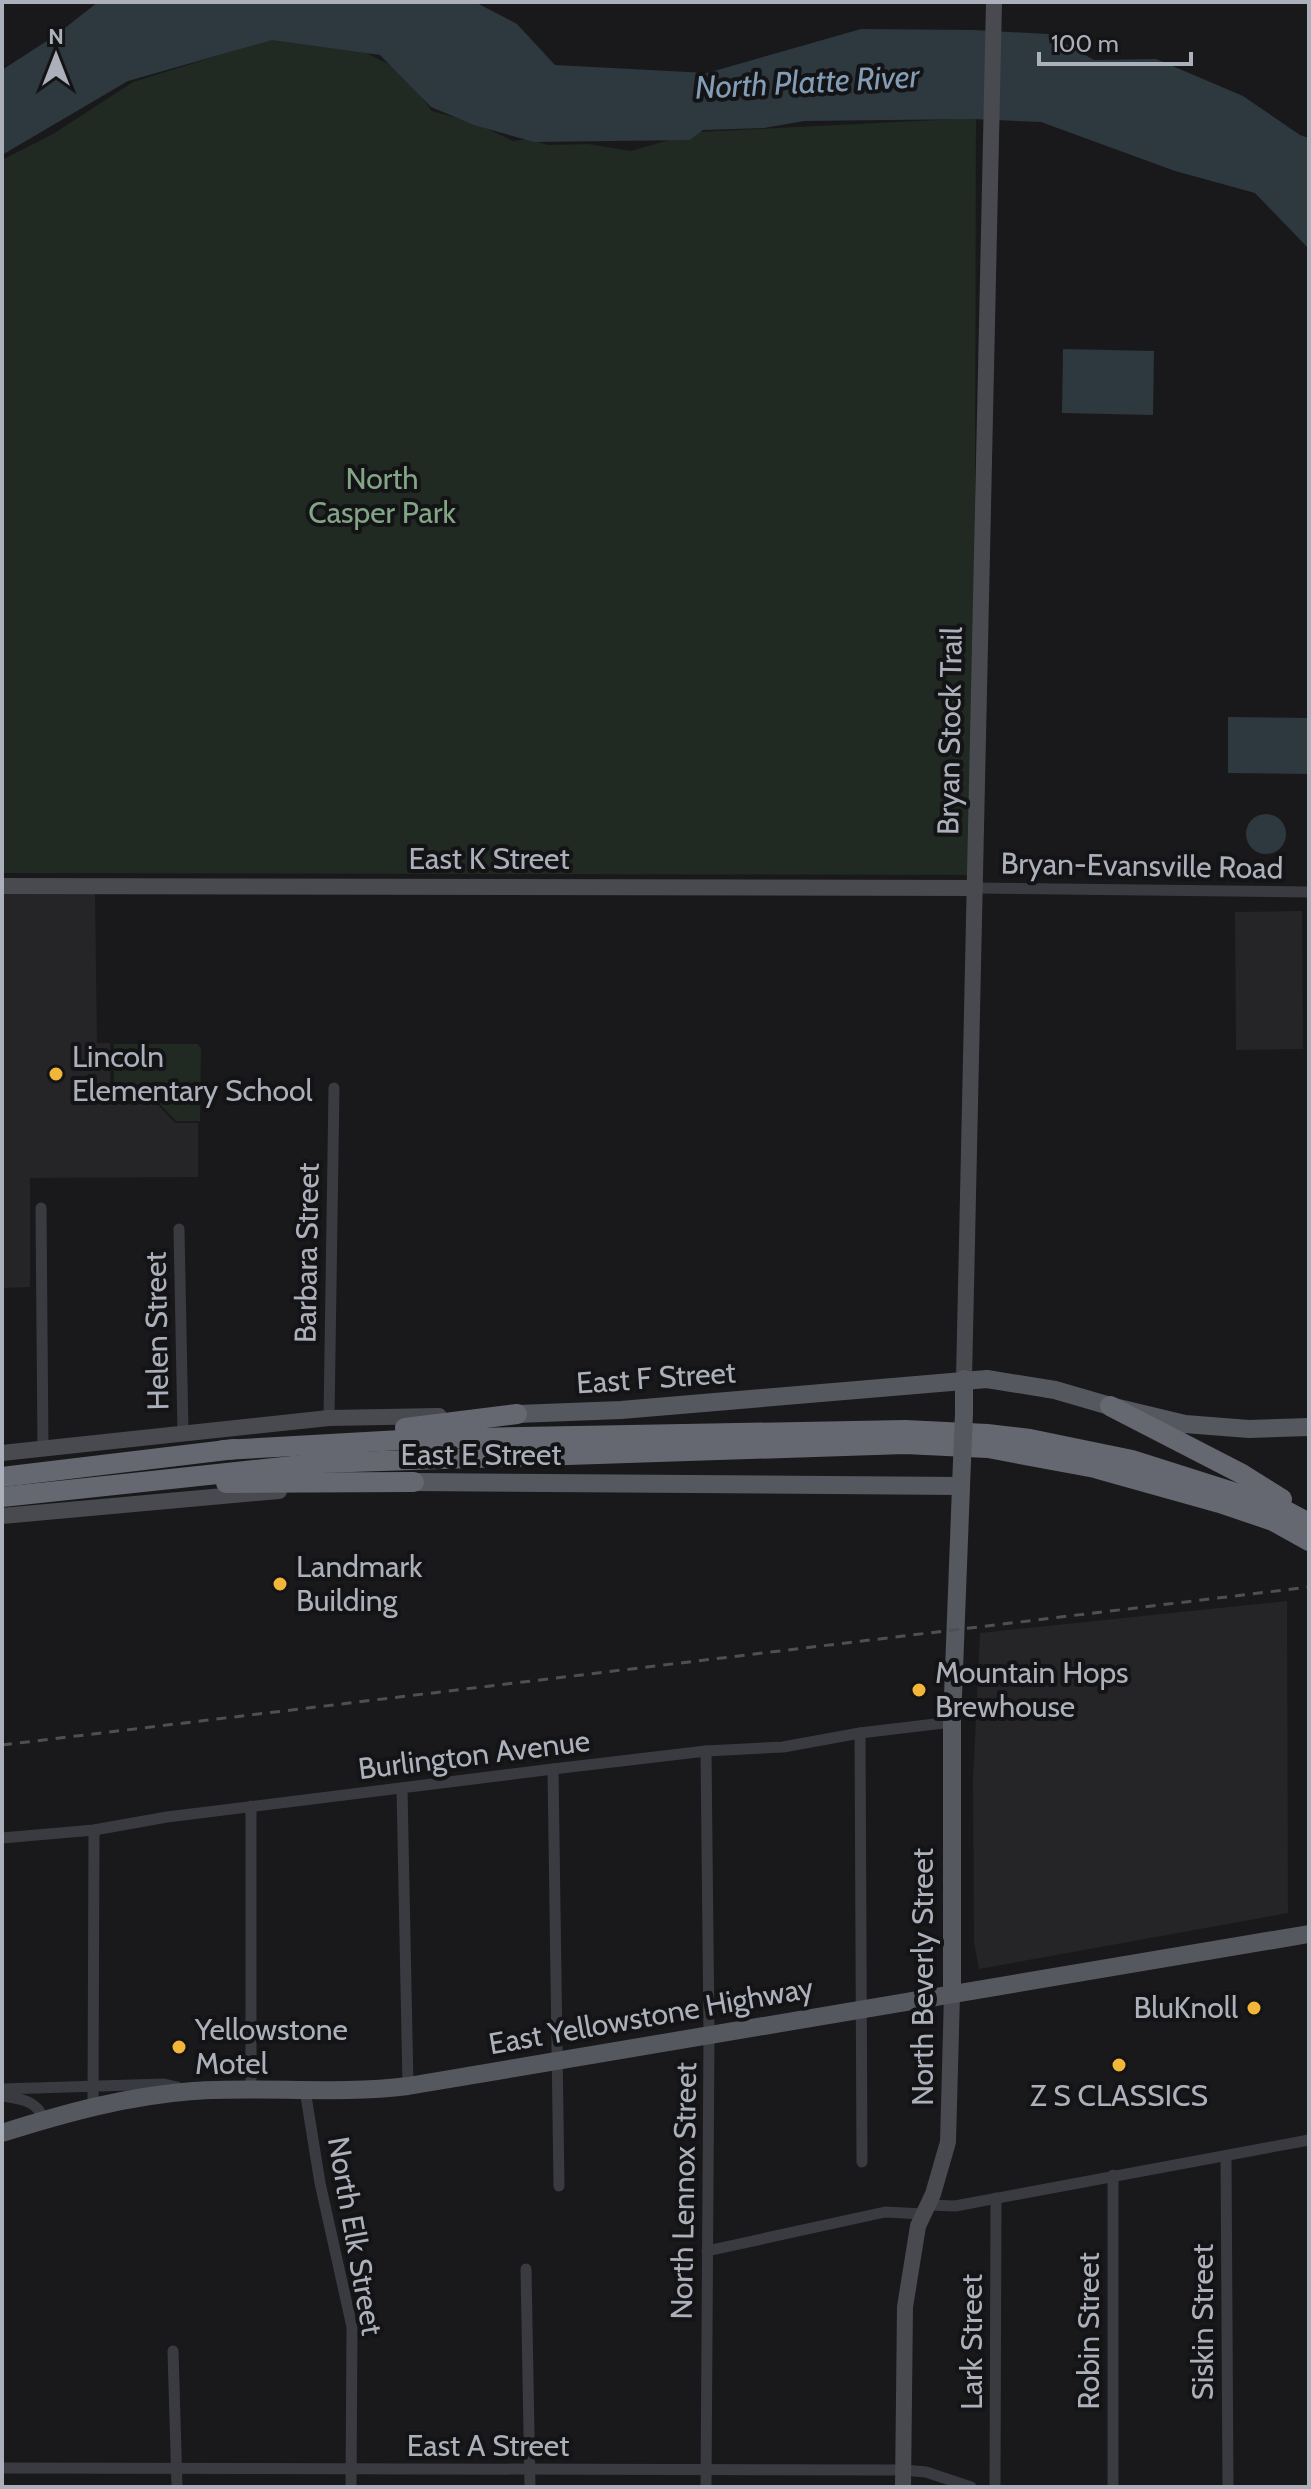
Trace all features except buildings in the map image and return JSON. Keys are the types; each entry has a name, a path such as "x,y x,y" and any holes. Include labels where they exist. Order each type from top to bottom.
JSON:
{"highway":[{"path":"1110,1406 1242,1474 1309,1516"},
{"path":"2,1477 517,1414"},
{"path":"223,1450 435,1438 905,1430 987,1434 1092,1450 1132,1460 1277,1506 1309,1523"},
{"path":"2,1497 321,1463 905,1444 988,1448 1095,1468 1273,1521 1309,1541"},
{"path":"146,1480 195,1483 414,1482"}],"main road":[{"name":"Bryan Stock Trail","path":"962,1461 994,4"},
{"name":"East K Street","path":"2,886 975,888"},
{"name":"East F Street","path":"2,1453 329,1418 621,1410 964,1379 987,1379 1040,1387 1185,1424 1249,1429 1309,1427"},
{"name":"North Beverly Street","path":"903,2479 905,2307 912,2255 945,2156 950,2128 952,1722 962,1461"},
{"name":"East E Street","path":"2,1516 308,1488 414,1482 961,1486"},
{"name":"East Yellowstone Highway","path":"2,2133 93,2106 193,2091 408,2086 861,2007 1309,1934"}],"street":[{"name":"Bryan-Evansville Road","path":"975,888 1309,892"},
{"name":"Barbara Street","path":"329,1418 334,1088"},
{"path":"41,1208 43,1449"},
{"name":"Helen Street","path":"179,1229 183,1432"},
{"name":"Burlington Avenue","path":"2,1838 94,1830 251,1806 706,1751 783,1747 860,1733 952,1722"},
{"path":"860,1733 862,2162"},
{"name":"North Lennox Street","path":"706,1751 709,2034 706,2487"},
{"path":"553,1769 559,2186"},
{"path":"402,1788 408,2086"},
{"path":"251,1806 251,2089"},
{"path":"93,2106 94,1830"},
{"path":"2,2089 164,2084 193,2091"},
{"name":"North Elk Street","path":"305,2090 320,2183 352,2327 351,2487"},
{"path":"2,2096 27,2100 40,2108 44,2120"},
{"path":"707,2251 885,2212 955,2206 1309,2140"},
{"name":"Siskin Street","path":"1226,2156 1228,2487"},
{"name":"Robin Street","path":"1113,2175 1113,2487"},
{"name":"Lark Street","path":"995,2487 996,2198"},
{"path":"526,2269 530,2487"},
{"path":"173,2351 177,2487"},
{"name":"East A Street","path":"2,2468 707,2471 903,2479 926,2472 971,2487"}],"shaded area":[{"name":"Lincoln Elementary School","path":"95,892 97,1043 110,1043 110,1104 157,1104 175,1123 198,1123 198,1177 30,1178 30,1287 2,1288 2,893"},
{"path":"1302,911 1303,1049 1236,1050 1235,912"},
{"path":"1287,1601 1288,1913 979,1969 974,1942 973,1781 980,1633"}],"green space":[{"name":"North Casper Park","path":"271,39 356,48 401,70 432,111 475,123 513,141 529,139 548,145 588,144 631,151 697,132 976,118 974,875 2,873 2,160 53,134 133,82"},
{"path":"114,1044 197,1044 201,1048 200,1121 176,1121 158,1102 114,1102"}],"water":[{"name":"North Platte River","path":"98,2 475,2 517,24 555,65 707,73 861,29 1048,34 1094,60 1156,59 1243,96 1309,138 1309,249 1255,193 1175,171 1041,122 973,119 804,121 764,128 703,130 690,140 534,142 474,125 431,107 380,55 272,40 128,81 2,155 2,70 56,35"},
{"path":"1063,349 1154,351 1153,415 1062,413"},
{"path":"1228,717 1309,718 1309,774 1228,773"},
{"path":"1266,814 1280,820 1286,834 1280,848 1266,854 1252,848 1246,834 1252,820"}],"railway":[{"path":"2,1745 1309,1587"}],"place":[{"name":"Lincoln Elementary School","path":"56,1074"},
{"name":"Landmark Building","path":"280,1584"},
{"name":"Mountain Hops Brewhouse","path":"919,1690"},
{"name":"BluKnoll","path":"1254,2008"},
{"name":"Yellowstone Motel","path":"179,2047"},
{"name":"Z S CLASSICS","path":"1119,2065"}]}
